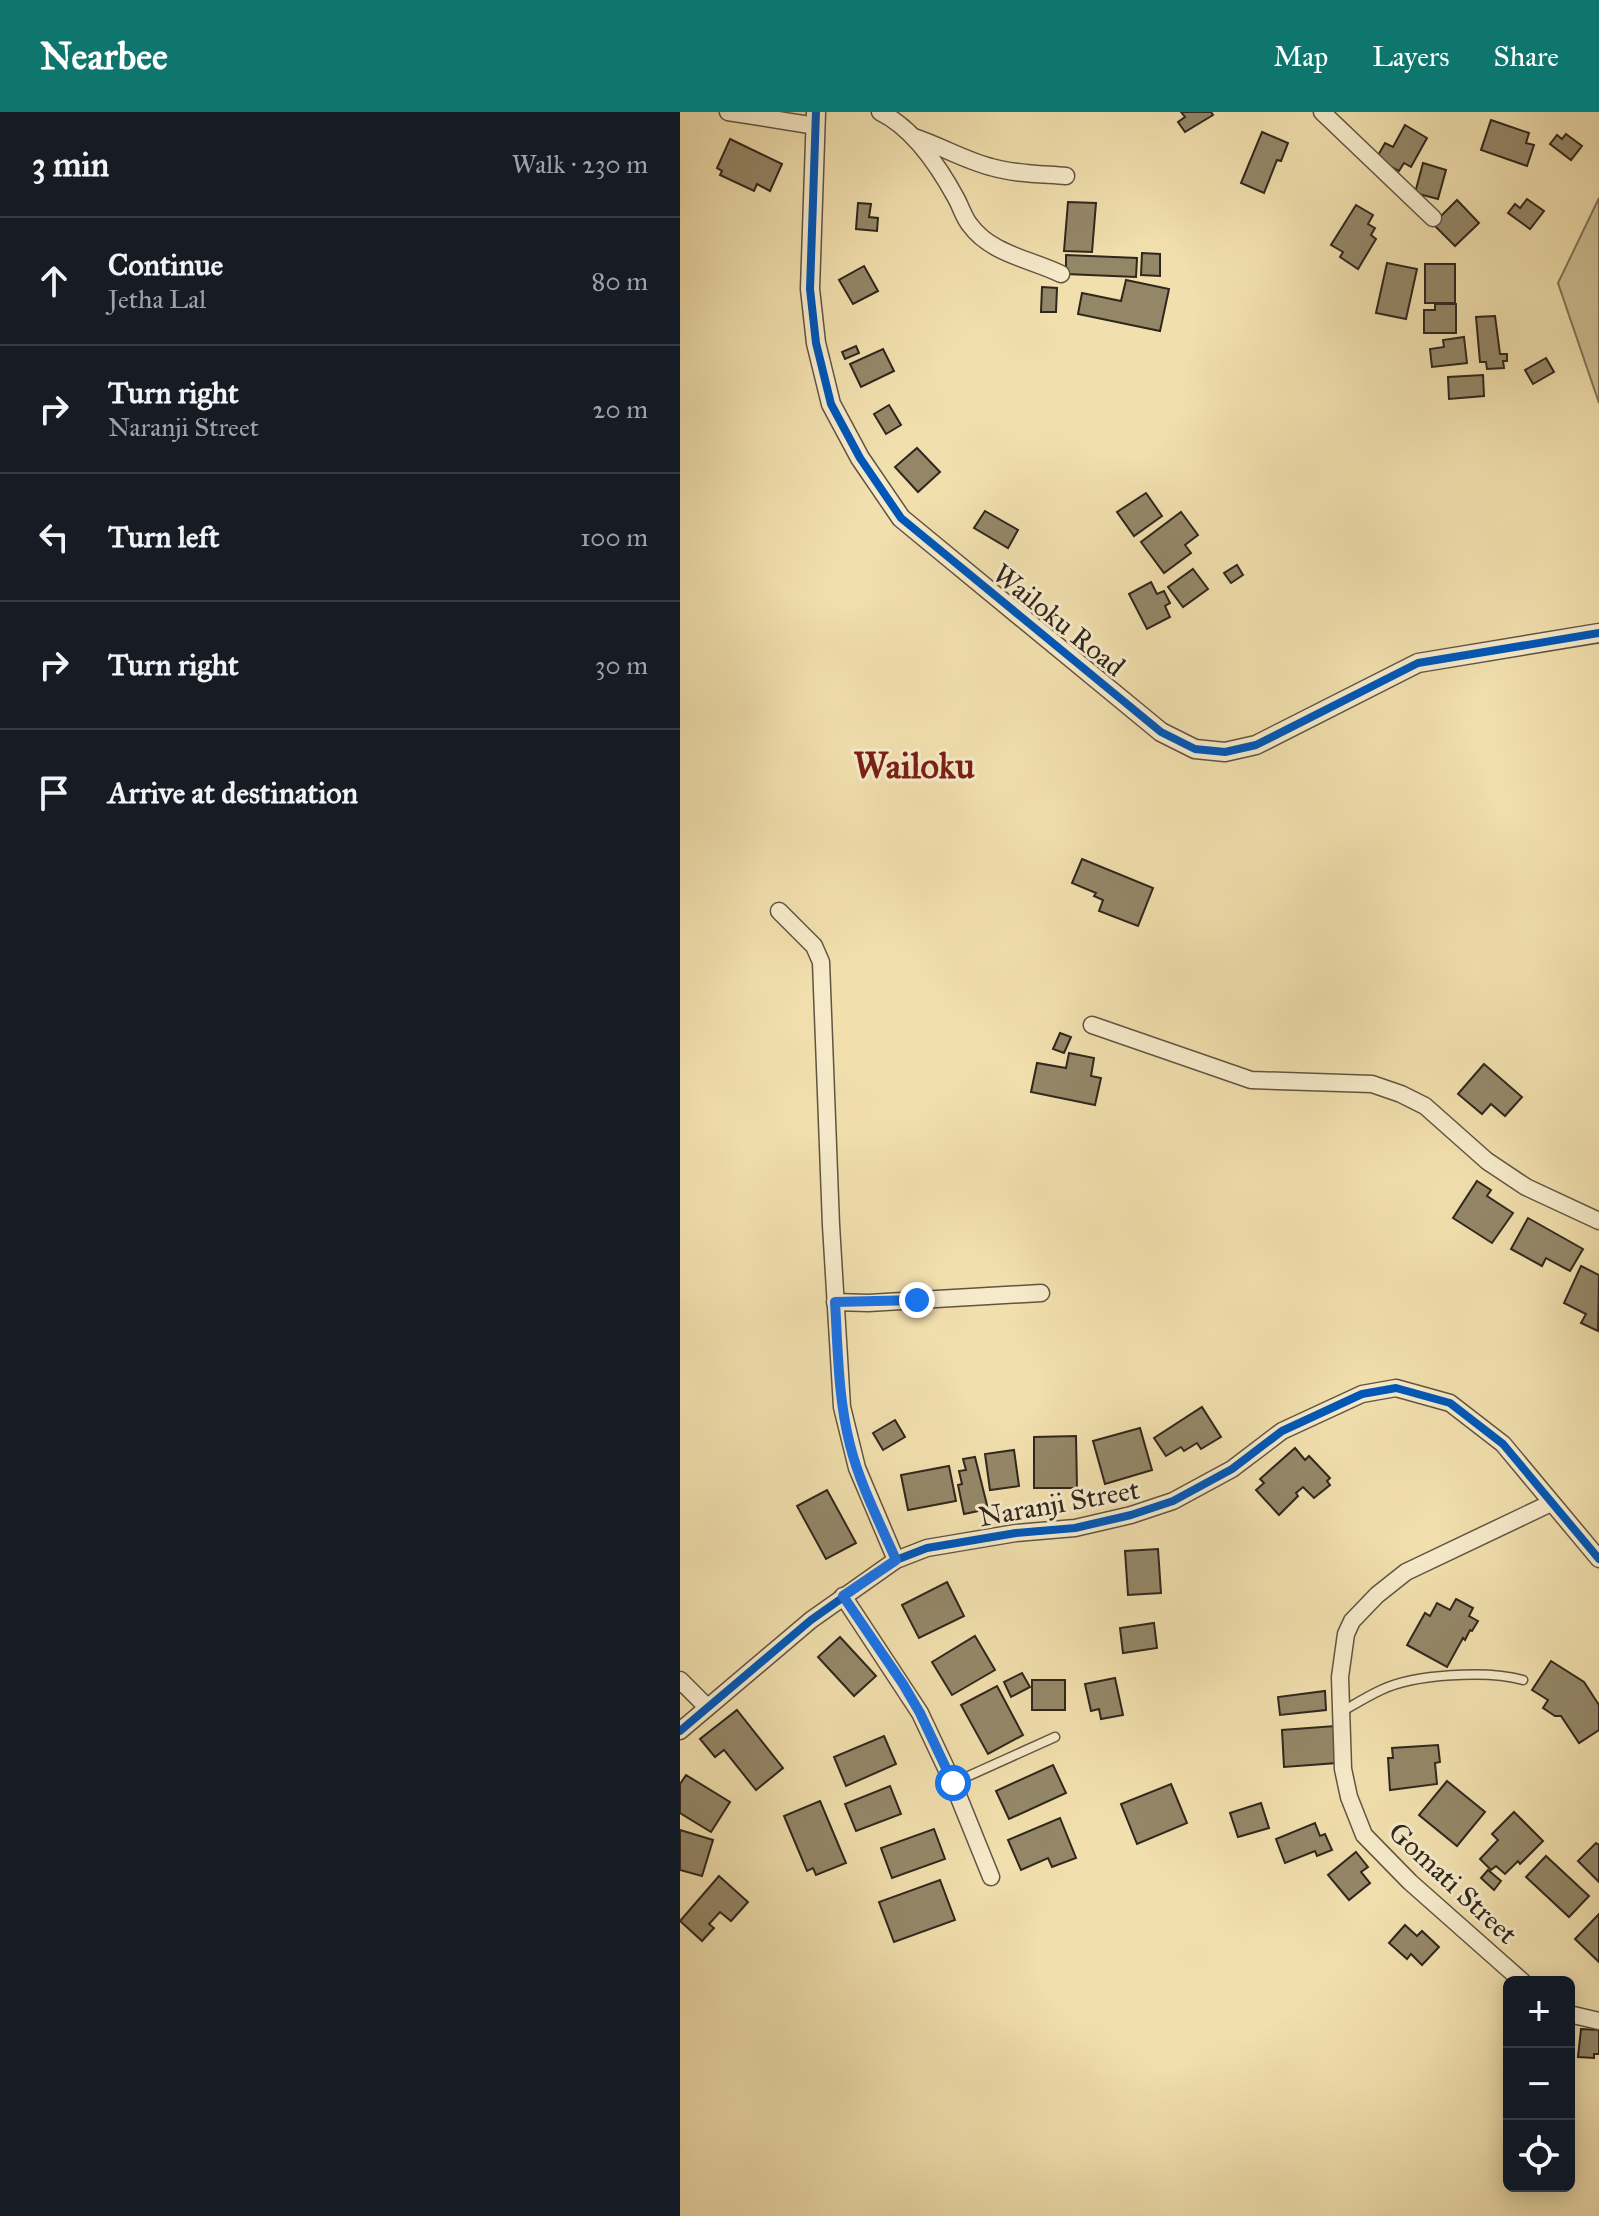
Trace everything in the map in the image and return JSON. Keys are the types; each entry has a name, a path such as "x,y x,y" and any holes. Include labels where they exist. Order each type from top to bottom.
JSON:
{"street":[{"path":"728,112 816,119"},
{"path":"880,112 896,120 933,161 970,225 990,243 1061,274"},
{"path":"1322,112 1433,218"},
{"name":"Wailoku Road","path":"816,119 810,289 816,343 831,404 860,458 901,518 1161,732 1195,749 1225,752 1256,745 1418,663 1599,633"},
{"path":"911,136 995,169 1066,176"},
{"path":"779,911 814,946 823,976 842,1407 857,1468 896,1560"},
{"path":"1092,1025 1251,1080 1372,1084 1401,1094 1425,1106 1487,1161 1526,1187 1599,1221"},
{"path":"835,1302 868,1303 1041,1293"},
{"name":"Naranji Street","path":"680,1731 706,1706 843,1596 896,1560 927,1548 1016,1533 1075,1528 1173,1501 1232,1469 1282,1431 1349,1398 1396,1388 1450,1403 1503,1444 1599,1559"},
{"name":"Gomati Street","path":"1516,1976 1410,1882 1364,1835 1349,1797 1343,1769 1340,1677 1346,1634 1352,1621 1377,1595 1406,1572 1551,1503"},
{"path":"843,1596 920,1713 953,1783 991,1877"},
{"path":"680,1680 706,1706"},
{"path":"1575,2015 1599,2021"}],"lane":[{"path":"1342,1711 1383,1688 1431,1678 1493,1674 1523,1680"},
{"path":"953,1783 1055,1737"}],"shaded area":[{"path":"1599,198 1599,403 1558,283"}],"building":[{"path":"1181,112 1211,112 1213,115 1185,132 1178,122 1185,117"},
{"path":"1491,120 1529,133 1526,143 1534,145 1527,166 1481,150"},
{"path":"1405,125 1427,138 1411,167 1404,163 1399,171 1376,159 1385,143 1393,147"},
{"path":"1262,132 1288,143 1281,161 1277,160 1264,193 1241,183"},
{"path":"1566,134 1582,146 1571,160 1550,144 1557,135 1562,139"},
{"path":"730,139 782,164 770,191 757,184 754,191 720,175 722,171 717,168"},
{"path":"1423,163 1446,170 1438,199 1415,193"},
{"path":"1527,199 1544,211 1530,229 1508,213 1515,204 1520,208"},
{"path":"1457,200 1479,223 1455,246 1433,224"},
{"path":"1068,202 1096,203 1092,252 1064,251"},
{"path":"858,203 871,204 869,217 878,218 877,231 856,229"},
{"path":"1356,205 1373,215 1368,224 1375,228 1371,235 1376,239 1358,269 1340,257 1343,252 1331,245"},
{"path":"1142,253 1160,254 1160,276 1141,275"},
{"path":"1066,255 1137,258 1136,277 1066,274"},
{"path":"1387,263 1417,269 1406,319 1376,313"},
{"path":"1425,264 1455,264 1455,303 1425,303"},
{"path":"864,266 878,291 853,304 839,280"},
{"path":"1126,280 1169,289 1160,331 1078,314 1082,293 1121,301"},
{"path":"1042,287 1057,288 1056,312 1041,312"},
{"path":"1435,304 1456,304 1456,333 1424,333 1424,310 1435,310"},
{"path":"1495,316 1500,354 1507,354 1507,361 1503,361 1504,368 1487,369 1486,362 1480,362 1476,317"},
{"path":"1464,337 1467,363 1432,367 1430,349 1444,347 1443,340"},
{"path":"856,346 859,353 845,359 842,352"},
{"path":"883,349 894,371 861,387 850,364"},
{"path":"1546,358 1554,372 1533,384 1525,370"},
{"path":"1483,375 1484,396 1449,399 1448,377"},
{"path":"889,405 901,425 886,434 874,414"},
{"path":"917,448 940,472 918,492 895,467"},
{"path":"1146,493 1162,516 1134,536 1117,512"},
{"path":"985,511 1018,530 1008,548 974,528"},
{"path":"1181,512 1198,535 1185,545 1191,553 1164,573 1141,542"},
{"path":"1237,565 1243,575 1231,583 1224,573"},
{"path":"1193,569 1208,589 1183,607 1168,587"},
{"path":"1151,582 1157,594 1164,591 1170,603 1165,606 1170,617 1147,629 1129,594"},
{"path":"1082,859 1153,888 1138,926 1099,911 1103,900 1094,896 1096,893 1072,883"},
{"path":"1060,1033 1071,1037 1064,1053 1053,1049"},
{"path":"1069,1053 1094,1058 1091,1076 1101,1078 1095,1105 1031,1092 1037,1063 1066,1068"},
{"path":"1484,1064 1522,1097 1505,1116 1491,1104 1482,1114 1458,1094"},
{"path":"1477,1181 1491,1190 1487,1196 1513,1213 1492,1243 1453,1218"},
{"path":"1528,1218 1583,1249 1570,1271 1546,1258 1542,1266 1511,1249"},
{"path":"1581,1266 1599,1275 1598,1331 1581,1323 1586,1314 1564,1303"},
{"path":"1202,1407 1221,1437 1201,1449 1197,1443 1184,1451 1181,1447 1166,1456 1154,1438"},
{"path":"895,1420 905,1437 883,1450 873,1433"},
{"path":"1140,1428 1152,1470 1105,1484 1093,1441"},
{"path":"1076,1436 1077,1488 1034,1488 1034,1437"},
{"path":"1295,1448 1305,1460 1309,1456 1330,1478 1327,1481 1330,1485 1314,1498 1303,1487 1279,1515 1256,1490 1264,1483 1260,1479"},
{"path":"1014,1450 1019,1486 990,1490 985,1454"},
{"path":"975,1457 988,1509 964,1514 958,1485 962,1484 959,1471 966,1470 963,1459"},
{"path":"949,1466 956,1501 908,1510 901,1475"},
{"path":"827,1490 856,1543 826,1559 797,1506"},
{"path":"1158,1549 1161,1593 1128,1595 1125,1551"},
{"path":"947,1582 964,1616 919,1638 902,1605"},
{"path":"1456,1599 1473,1608 1469,1616 1478,1621 1465,1640 1463,1638 1447,1667 1407,1645 1425,1613 1430,1616 1437,1603 1450,1610"},
{"path":"1154,1623 1157,1648 1123,1653 1120,1628"},
{"path":"975,1636 995,1670 952,1695 932,1662"},
{"path":"840,1637 876,1676 854,1696 818,1657"},
{"path":"1551,1661 1584,1682 1599,1705 1599,1730 1579,1743 1561,1716 1555,1716 1543,1708 1548,1700 1532,1690"},
{"path":"1022,1673 1030,1687 1011,1697 1004,1682"},
{"path":"1115,1678 1123,1715 1101,1719 1099,1709 1091,1711 1085,1684"},
{"path":"1032,1680 1065,1680 1065,1710 1032,1710"},
{"path":"997,1686 1023,1735 988,1754 961,1705"},
{"path":"1325,1691 1326,1710 1280,1715 1278,1697"},
{"path":"737,1710 783,1768 756,1790 724,1750 715,1757 700,1739"},
{"path":"1335,1726 1337,1763 1284,1767 1282,1730"},
{"path":"884,1736 896,1764 846,1786 834,1757"},
{"path":"1438,1745 1440,1762 1435,1763 1437,1784 1390,1790 1388,1758 1393,1758 1392,1748"},
{"path":"1053,1765 1066,1793 1009,1819 996,1791"},
{"path":"686,1775 730,1802 711,1832 680,1813 680,1784"},
{"path":"1447,1781 1485,1812 1457,1846 1419,1815"},
{"path":"1171,1784 1187,1823 1137,1844 1121,1804"},
{"path":"890,1786 901,1814 856,1831 845,1804"},
{"path":"820,1801 846,1863 816,1875 813,1868 807,1871 784,1816"},
{"path":"1261,1803 1269,1828 1238,1837 1230,1813"},
{"path":"1514,1812 1543,1841 1505,1874 1496,1866 1491,1870 1480,1859 1498,1840 1492,1834"},
{"path":"1060,1818 1076,1858 1052,1867 1048,1858 1021,1870 1008,1840"},
{"path":"1315,1823 1320,1836 1325,1834 1332,1850 1317,1856 1315,1851 1285,1863 1276,1839"},
{"path":"934,1829 945,1859 892,1878 881,1848"},
{"path":"680,1830 713,1840 702,1876 680,1870"},
{"path":"1596,1843 1599,1845 1599,1882 1578,1861"},
{"path":"1356,1852 1368,1867 1361,1872 1370,1883 1349,1900 1328,1875"},
{"path":"1546,1856 1589,1896 1569,1917 1526,1877"},
{"path":"1488,1870 1501,1881 1494,1890 1481,1878"},
{"path":"719,1876 748,1902 731,1921 720,1912 709,1924 714,1928 702,1941 680,1921"},
{"path":"940,1880 955,1920 894,1942 879,1902"},
{"path":"1599,1914 1599,1962 1575,1939"},
{"path":"1405,1925 1417,1936 1422,1931 1439,1947 1422,1965 1411,1954 1407,1959 1389,1943"},
{"path":"1581,2029 1599,2030 1599,2054 1594,2054 1594,2058 1578,2057"}],"cycle path":[{"path":"816,112 810,289 816,343 831,404 860,458 901,518 1161,732 1195,749 1225,752 1256,745 1418,663 1599,633"},
{"path":"680,1731 811,1620 896,1560 927,1548 1016,1533 1075,1528 1173,1501 1232,1469 1282,1431 1362,1394 1396,1388 1450,1403 1503,1444 1599,1559"}],"district":[{"name":"Wailoku","path":"914,766"}],"route":[{"path":"917,1300 835,1302 842,1407 850,1444 896,1560 843,1596 903,1684 953,1783"}]}
